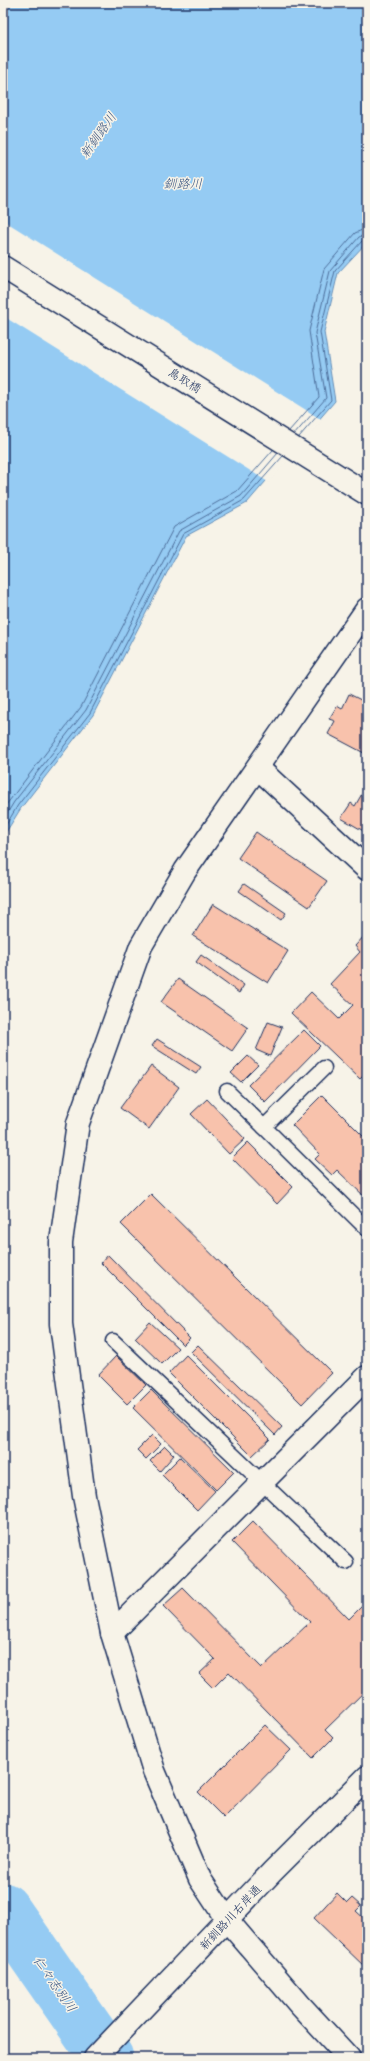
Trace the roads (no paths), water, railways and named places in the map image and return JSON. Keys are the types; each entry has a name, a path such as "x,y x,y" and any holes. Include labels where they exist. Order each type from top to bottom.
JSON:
{"street":[{"name":"鳥取橋","path":"3,267 367,494"},
{"path":"349,2058 300,2005 227,1920 200,1879 154,1771 112,1632 84,1496 61,1324 61,1242 78,1123 141,946 185,871 367,609"},
{"path":"258,768 366,866"},
{"path":"112,1632 367,1377"},
{"name":"新釧路川右岸通","path":"95,2058 227,1920 364,1784"}],"lane":[{"path":"264,1127 324,1068"},
{"path":"227,1090 367,1229"},
{"path":"113,1341 346,1562"}],"water":[{"name":"釧路川","path":"3,3 367,3 367,242 338,273 324,332 335,401 247,503 186,536 93,715 21,808 3,837"}],"waterway":[{"name":"仁々志別川","path":"3,1909 107,2058"}],"water label":[{"name":"新釧路川","path":"98,135"}]}
